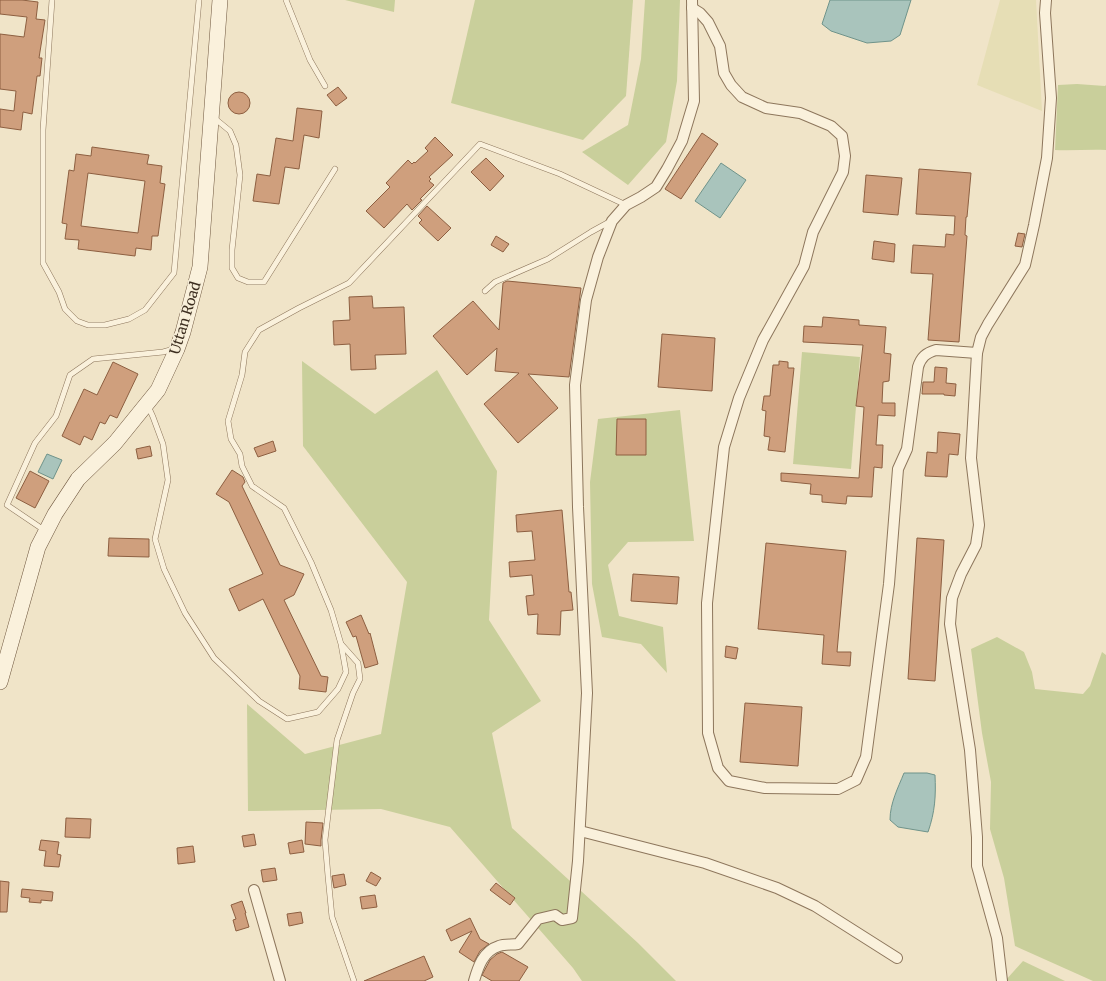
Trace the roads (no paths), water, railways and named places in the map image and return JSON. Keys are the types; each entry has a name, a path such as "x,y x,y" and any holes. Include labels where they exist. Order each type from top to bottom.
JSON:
{"main road":[{"name":"Uttan Road","path":"0,682 38,547 46,531 55,514 78,479 115,443 158,390 177,349 183,332 200,267 220,0"}],"street":[{"path":"1002,981 997,938 977,866 977,837 970,750 950,624 952,598 960,574 976,545 979,525 971,458 978,353 981,337 1025,265 1048,158 1051,98 1045,13 1046,0"},
{"path":"692,4 708,22 720,46 724,73 731,85 742,97 766,108 800,113 831,126 842,136 845,156 843,172 813,232 804,266 763,340 739,398 724,447 707,603 708,733 718,768 729,780 764,788 838,789 856,780 866,757 889,584 898,469 907,449 918,367 924,355 936,350 978,353"},
{"path":"474,981 479,965 487,952 499,946 518,944 538,919 555,915 562,920 572,918 575,902 580,831 587,693 578,507 575,385 586,300 598,256 612,221 626,205 656,187 682,141 694,101 692,4"},
{"path":"580,831 705,864 777,888 815,906 897,958"},
{"path":"254,890 280,981"}],"lane":[{"path":"52,0 43,130 43,264 59,292 66,309 78,321 88,325 106,324 129,319 145,310 174,274 199,0"},
{"path":"286,0 310,60 325,86"},
{"path":"211,115 230,131 236,145 240,175 232,250 232,268 238,278 248,282 264,282 334,169"},
{"path":"147,404 163,444 168,480 156,538 164,569 185,614 214,658 259,701 287,719 318,712 338,689 346,672 341,644 331,610 320,583 284,508 252,486 242,466 240,454 231,439 228,421 242,375 245,352 259,330 298,308 349,283 480,144 560,174 626,205"},
{"path":"485,291 495,282 548,259 591,232 612,221"},
{"path":"46,531 7,505 36,443 56,416 70,375 93,359 164,352 177,349"},
{"path":"341,644 358,663 360,679 353,693 337,740 325,840 332,917 354,981"}],"water":[{"path":"830,0 911,0 900,35 891,41 867,43 831,31 822,24"},
{"path":"721,163 746,180 720,218 695,201"},
{"path":"47,454 62,460 53,479 38,472"},
{"path":"904,773 927,773 935,775 934,804 928,832 898,827 890,820 893,802"}]}
